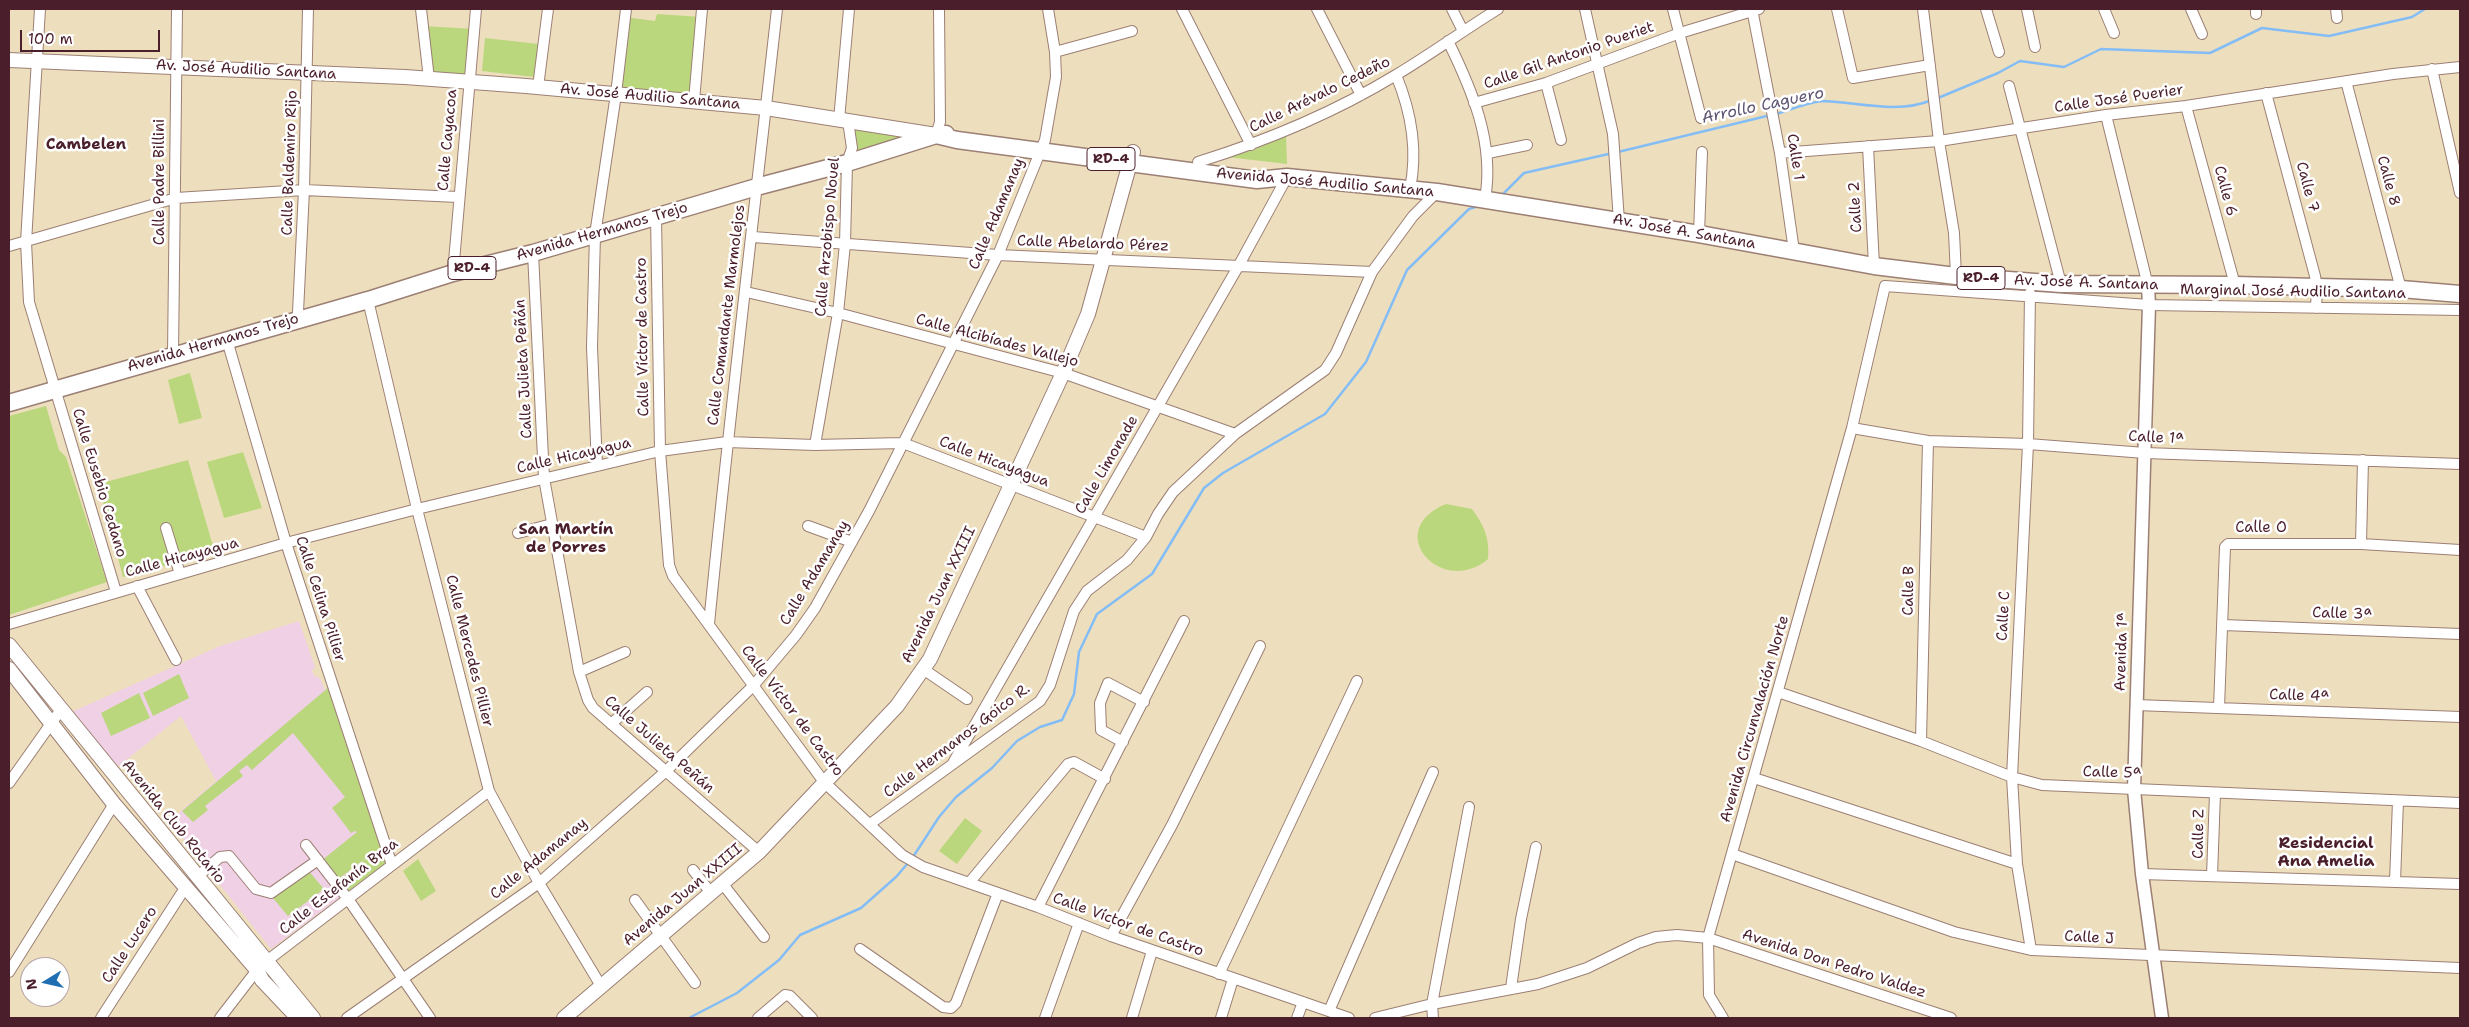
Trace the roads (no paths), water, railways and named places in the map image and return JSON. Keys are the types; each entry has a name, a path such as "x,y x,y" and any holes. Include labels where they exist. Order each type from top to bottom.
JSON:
{"main road":[{"name":"Av. José Audilio Santana","path":"9,60 429,79 538,87 766,108 936,134"},
{"name":"Avenida José Audilio Santana","path":"936,134 957,140 1043,145 1132,157 1257,180 1287,177 1437,192 1507,203"},
{"name":"Avenida Hermanos Trejo","path":"9,403 54,386 227,340 368,300 453,273 533,253 756,187 847,163 936,134"},
{"name":"RD-4","path":"1132,157 1198,162 1287,177"},
{"name":"Avenida Juan XXIII","path":"564,1018 759,852 897,706 930,659 1063,373 1088,314 1132,157"},
{"name":"Av. José A. Santana","path":"1507,203 1699,234 1874,266 1956,276 2030,290 2061,284 2234,285 2401,289 2460,294"},
{"name":"Avenida Club Rotario","path":"9,645 197,877 268,960 313,1018"},
{"path":"9,669 114,804 257,970 262,980 298,1018"}],"street":[{"name":"Calle Eusebio Cedano","path":"40,9 26,242 29,302 116,592"},
{"name":"Calle Padre Billini","path":"173,355 177,9"},
{"name":"Calle Baldemiro Rijo","path":"300,319 298,312 308,73 308,9"},
{"path":"421,9 429,79"},
{"name":"Calle Cayacoa","path":"453,273 458,197 476,9"},
{"path":"538,87 548,9"},
{"path":"597,466 592,348 594,235 616,94 626,9"},
{"path":"694,101 702,9"},
{"name":"Calle Comandante Marmolejos","path":"709,624 726,442 753,237 756,187 777,9"},
{"name":"Calle Arzobispo Nouel","path":"815,445 838,313 845,244 847,163 852,148 844,121 849,9"},
{"path":"936,134 940,122 939,9"},
{"name":"Calle Adamanay","path":"347,1018 539,883 665,772 753,686 796,635 852,542 998,255 1043,145 1055,81 1055,52 1048,9"},
{"path":"1182,9 1251,145"},
{"path":"1317,9 1361,94"},
{"path":"1452,9 1463,31"},
{"name":"Calle Arévalo Cedeño","path":"1198,162 1251,145 1361,94 1396,75 1498,9"},
{"path":"1585,9 1596,64 1614,134 1618,221"},
{"path":"1673,9 1701,118"},
{"name":"Calle Gil Antonio Pueriet","path":"1474,103 1546,83 1680,33 1754,9"},
{"name":"Calle 1","path":"1754,9 1780,153 1794,251"},
{"path":"1837,9 1853,78 1930,65"},
{"path":"1923,9 1939,141 1954,233 1956,276"},
{"path":"1986,9 1999,52"},
{"path":"2027,9 2035,47"},
{"path":"2104,9 2114,33"},
{"path":"2191,9 2202,34"},
{"path":"1055,52 1132,31"},
{"path":"1448,41 1464,74 1488,153 1489,177 1487,199"},
{"name":"Calle José Puerier","path":"1780,153 1939,141 2106,114 2186,106 2346,81 2460,67"},
{"path":"2432,69 2460,193"},
{"path":"1396,75 1405,96 1412,137 1414,171 1410,189"},
{"name":"Calle 8","path":"2346,81 2401,289"},
{"path":"1546,83 1561,140"},
{"path":"2009,86 2061,284"},
{"name":"Calle 7","path":"2266,93 2318,288"},
{"name":"Calle 6","path":"2186,106 2234,285"},
{"path":"2106,114 2148,286"},
{"path":"1488,153 1527,145"},
{"name":"Calle 2","path":"1868,146 1874,266"},
{"path":"1699,234 1702,152"},
{"name":"Calle Limonade","path":"951,766 1239,265 1287,177"},
{"path":"9,246 176,198 304,190 458,197"},
{"name":"Calle Hermanos Goico R.","path":"870,824 1040,701 1050,685 1074,611 1087,591 1127,560 1146,538 1158,514 1173,492 1235,434 1325,370 1336,353 1372,272 1413,216 1437,192"},
{"name":"Calle Víctor de Castro","path":"656,217 660,452 669,565 673,576 824,782 902,855 923,867 1038,907 1152,951 1349,1018"},
{"name":"Calle Abelardo Pérez","path":"753,237 998,255 1372,272"},
{"name":"Calle Julieta Peñán","path":"533,253 544,478 579,672 588,700 611,724 759,852"},
{"name":"Marginal José Audilio Santana","path":"1885,286 2030,290 2149,305 2460,310"},
{"name":"Avenida Circunvalación Norte","path":"1723,1018 1710,995 1708,938 1852,428 1885,286"},
{"name":"Avenida 1ª","path":"2148,286 2145,453 2134,788 2142,874 2162,1018"},
{"path":"2316,308 2318,288"},
{"name":"Calle C","path":"2030,290 2028,444 2012,777 2017,864 2032,950"},
{"name":"Calle Alcibíades Vallejo","path":"746,292 838,313 1063,373 1235,434"},
{"path":"2438,292 2438,310"},
{"name":"Calle Mercedes Pillier","path":"368,300 417,509 489,791 539,883 601,986"},
{"name":"Calle Celina Pillier","path":"227,340 286,543 392,864"},
{"name":"Calle 1ª","path":"1852,428 1928,441 2028,444 2145,453 2460,464"},
{"name":"Calle B","path":"1921,740 1928,441"},
{"name":"Calle Hicayagua","path":"9,624 137,586 216,566 286,543 417,509 660,452 726,442 815,445 903,443 1012,483 1146,538"},
{"path":"2361,544 2363,460"},
{"path":"518,533 552,524"},
{"path":"808,526 852,542"},
{"path":"166,528 180,574"},
{"name":"Calle O","path":"2219,708 2225,546 2228,544 2361,544 2460,550"},
{"path":"137,586 176,660"},
{"path":"1038,907 1184,621"},
{"name":"Calle 3ª","path":"2223,625 2460,634"},
{"path":"1112,936 1172,825 1260,646"},
{"path":"579,672 625,652"},
{"path":"922,669 967,699"},
{"path":"1219,974 1357,681"},
{"path":"1123,742 1101,730 1100,703 1108,683 1144,702"},
{"path":"611,724 647,692"},
{"name":"Calle 5ª","path":"1778,692 1921,740 2012,777 2050,786 2134,788 2460,804"},
{"name":"Calle 4ª","path":"2136,705 2460,717"},
{"path":"9,783 60,710"},
{"path":"969,883 1068,764 1074,762 1105,779"},
{"path":"1329,1011 1434,772"},
{"path":"1754,778 2017,864"},
{"name":"Calle Estefanía Brea","path":"220,1018 257,970 268,960 489,791"},
{"name":"Calle Z","path":"2212,876 2214,793"},
{"path":"2395,882 2398,801"},
{"path":"9,972 114,804"},
{"path":"1433,1018 1432,1004 1469,807"},
{"path":"306,845 348,900 430,1018"},
{"path":"1510,988 1521,919 1536,847"},
{"name":"Calle J","path":"1732,854 1954,932 2032,950 2460,968"},
{"path":"197,877 220,856 229,856 256,889 271,893 318,860"},
{"path":"693,870 711,893"},
{"path":"2142,874 2460,884"},
{"path":"722,883 764,937"},
{"name":"Calle Lucero","path":"101,1018 185,888"},
{"path":"860,949 943,1007 951,1008 956,1003 998,893"},
{"path":"635,900 695,983"},
{"path":"1045,1018 1079,923"},
{"path":"1375,1018 1432,1004 1538,984 1587,968 1638,943 1656,937 1677,935 1708,938"},
{"name":"Avenida Don Pedro Valdez","path":"1708,938 1951,1018"},
{"path":"1132,1018 1152,951"},
{"path":"1221,1018 1233,979"},
{"path":"758,1018 780,997 790,996 812,1018"},
{"path":"1298,1018 1303,1002"}],"waterway":[{"name":"Arrollo Caguero","path":"1938,98 1998,73 2020,61 2064,67 2101,49 2210,53 2262,28 2329,36 2412,17 2425,9"},
{"name":"Arrollo Caguero","path":"1776,114 1819,101 1893,107 1919,104 1932,100"},
{"name":"Arrollo Caguero","path":"1618,152 1771,115"},
{"name":"Arrollo Caguero","path":"1502,195 1524,173 1613,153"},
{"path":"913,857 939,817 956,797 992,768 1017,741 1040,727 1062,720 1074,694 1079,652 1097,614 1152,574 1204,488 1223,473 1325,414 1366,362 1407,270 1469,209 1479,206"},
{"path":"689,1018 737,993 779,960 800,935 861,908 896,877 908,863"}],"district":[{"name":"Cambelen","path":"86,145"},
{"name":"San Martín de Porres","path":"566,539"},
{"name":"Residencial Ana Amelia","path":"2326,853"}]}
